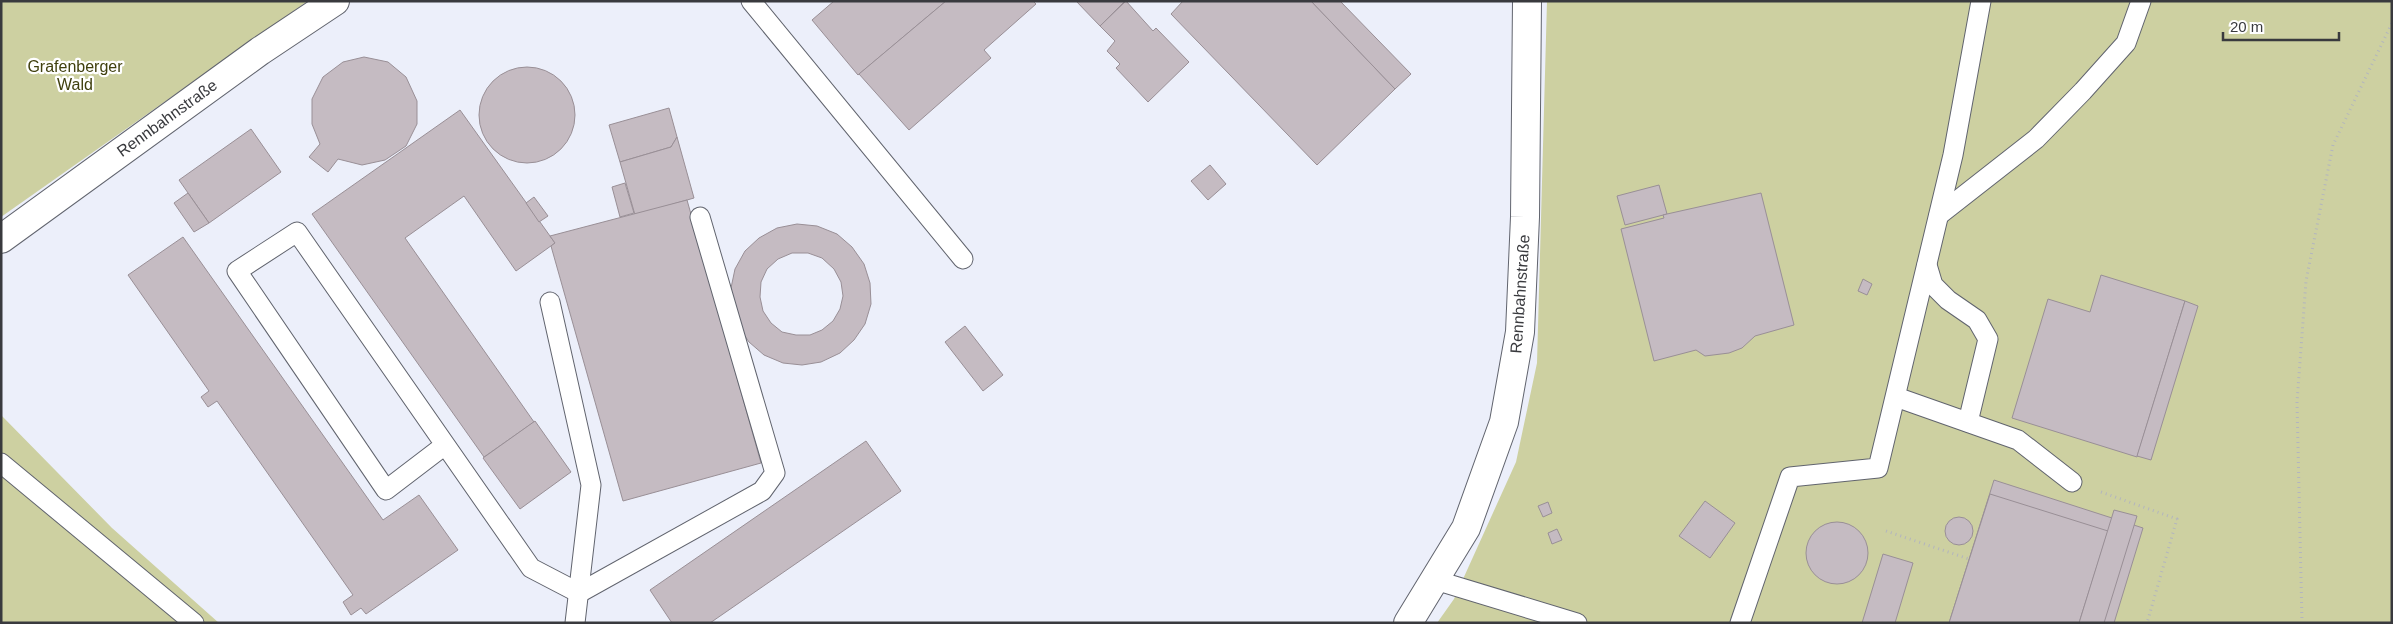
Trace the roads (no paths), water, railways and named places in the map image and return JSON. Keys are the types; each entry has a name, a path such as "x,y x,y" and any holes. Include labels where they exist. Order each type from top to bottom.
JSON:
{"street":[{"name":"Rennbahnstraße","path":"1,240 244,62 335,1"},
{"name":"Rennbahnstraße","path":"1408,623 1466,528 1504,422 1520,332 1525,217 1527,1"}],"lane":[{"path":"751,1 963,259"},
{"path":"1740,623 1790,477 1878,468 1928,265 1957,136 1981,1"},
{"path":"1939,215 2036,138 2083,91 2126,42 2141,1"},
{"path":"579,593 762,491 775,473 700,217"},
{"path":"445,445 386,490 236,271 297,232 531,568 579,593"},
{"path":"1928,265 1933,285 1948,300 1977,320 1988,340 1968,422"},
{"path":"550,302 591,485 575,623"},
{"path":"1896,396 2018,440 2072,482"},
{"path":"1,463 194,623"},
{"path":"1435,580 1578,623"}],"park label":[{"name":"Grafenberger Wald","path":"75,75"}]}
